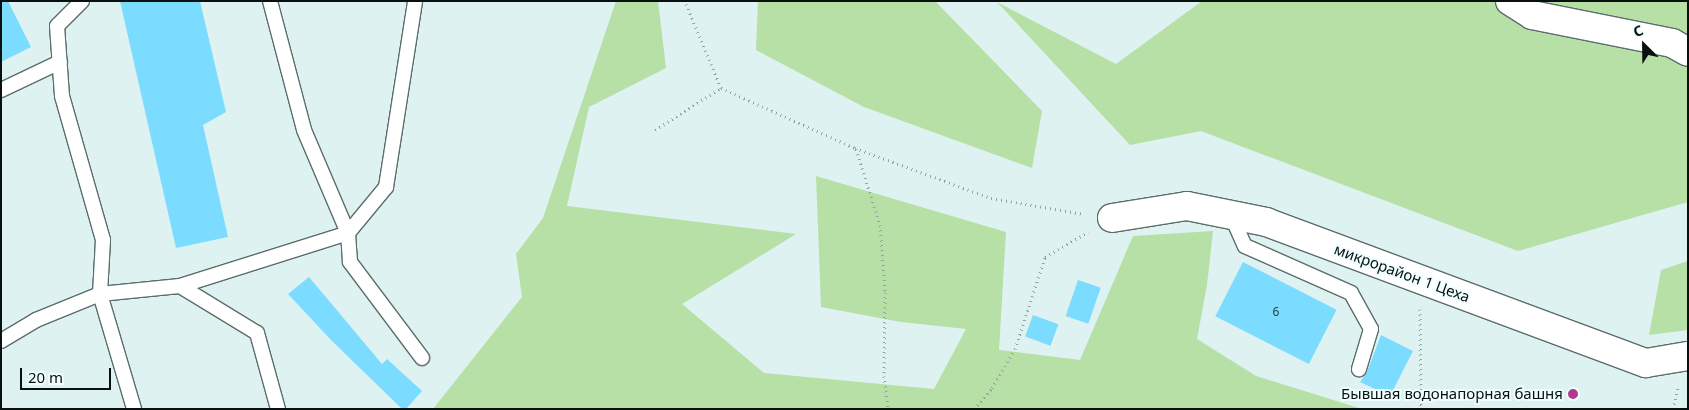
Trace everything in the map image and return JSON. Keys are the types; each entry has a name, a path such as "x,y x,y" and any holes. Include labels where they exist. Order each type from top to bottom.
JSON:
{"street":[{"path":"1510,1 1532,16 1672,43 1688,52"},
{"name":"микрорайон 1 Цеха","path":"1112,218 1187,206 1266,222 1646,363 1688,356"}],"lane":[{"path":"82,1 57,26 62,96 103,240 100,294 134,409"},
{"path":"270,1 304,130 348,234 350,262 422,358"},
{"path":"1,341 36,320 100,294 180,286 348,234 386,188 415,1"},
{"path":"1,90 60,62"},
{"path":"1231,215 1245,246 1351,293 1372,329 1360,369"},
{"path":"180,286 257,333 278,409"}],"path":[{"path":"686,4 721,88 855,148 991,198 1112,218"},
{"path":"655,130 721,88"},
{"path":"855,148 880,225 884,292 884,376 888,409"},
{"path":"974,409 992,388 1015,349 1045,257 1112,218"},
{"path":"1419,279 1421,409"}],"green space":[{"path":"616,1 658,1 666,68 589,107 567,206 796,234 682,304 764,373 934,389 966,329 901,322 821,307 816,176 1006,232 999,350 1080,360 1133,236 1213,231 1207,285 1197,339 1256,376 1362,409 433,409 522,297 516,254 543,218"},
{"path":"758,1 935,1 1042,111 1032,168 864,107 756,50"},
{"path":"1202,1 1688,1 1688,202 1518,251 1201,131 1130,145 997,2 1116,64"},
{"path":"1688,261 1688,330 1649,335 1661,270"}],"building":[{"path":"1,1 8,1 31,47 1,62"},
{"path":"120,1 200,1 226,112 203,125 228,237 176,248"},
{"path":"1243,262 1337,310 1309,364 1215,316"},
{"path":"309,277 382,364 387,359 422,391 406,409 402,409 331,340 288,294"},
{"path":"1078,280 1101,288 1088,324 1066,316"},
{"path":"1033,315 1058,324 1051,346 1025,337"},
{"path":"1381,335 1413,351 1390,396 1360,382 1367,372"}],"place":[{"name":"Бывшая водонапорная башня","path":"1573,394"}]}
